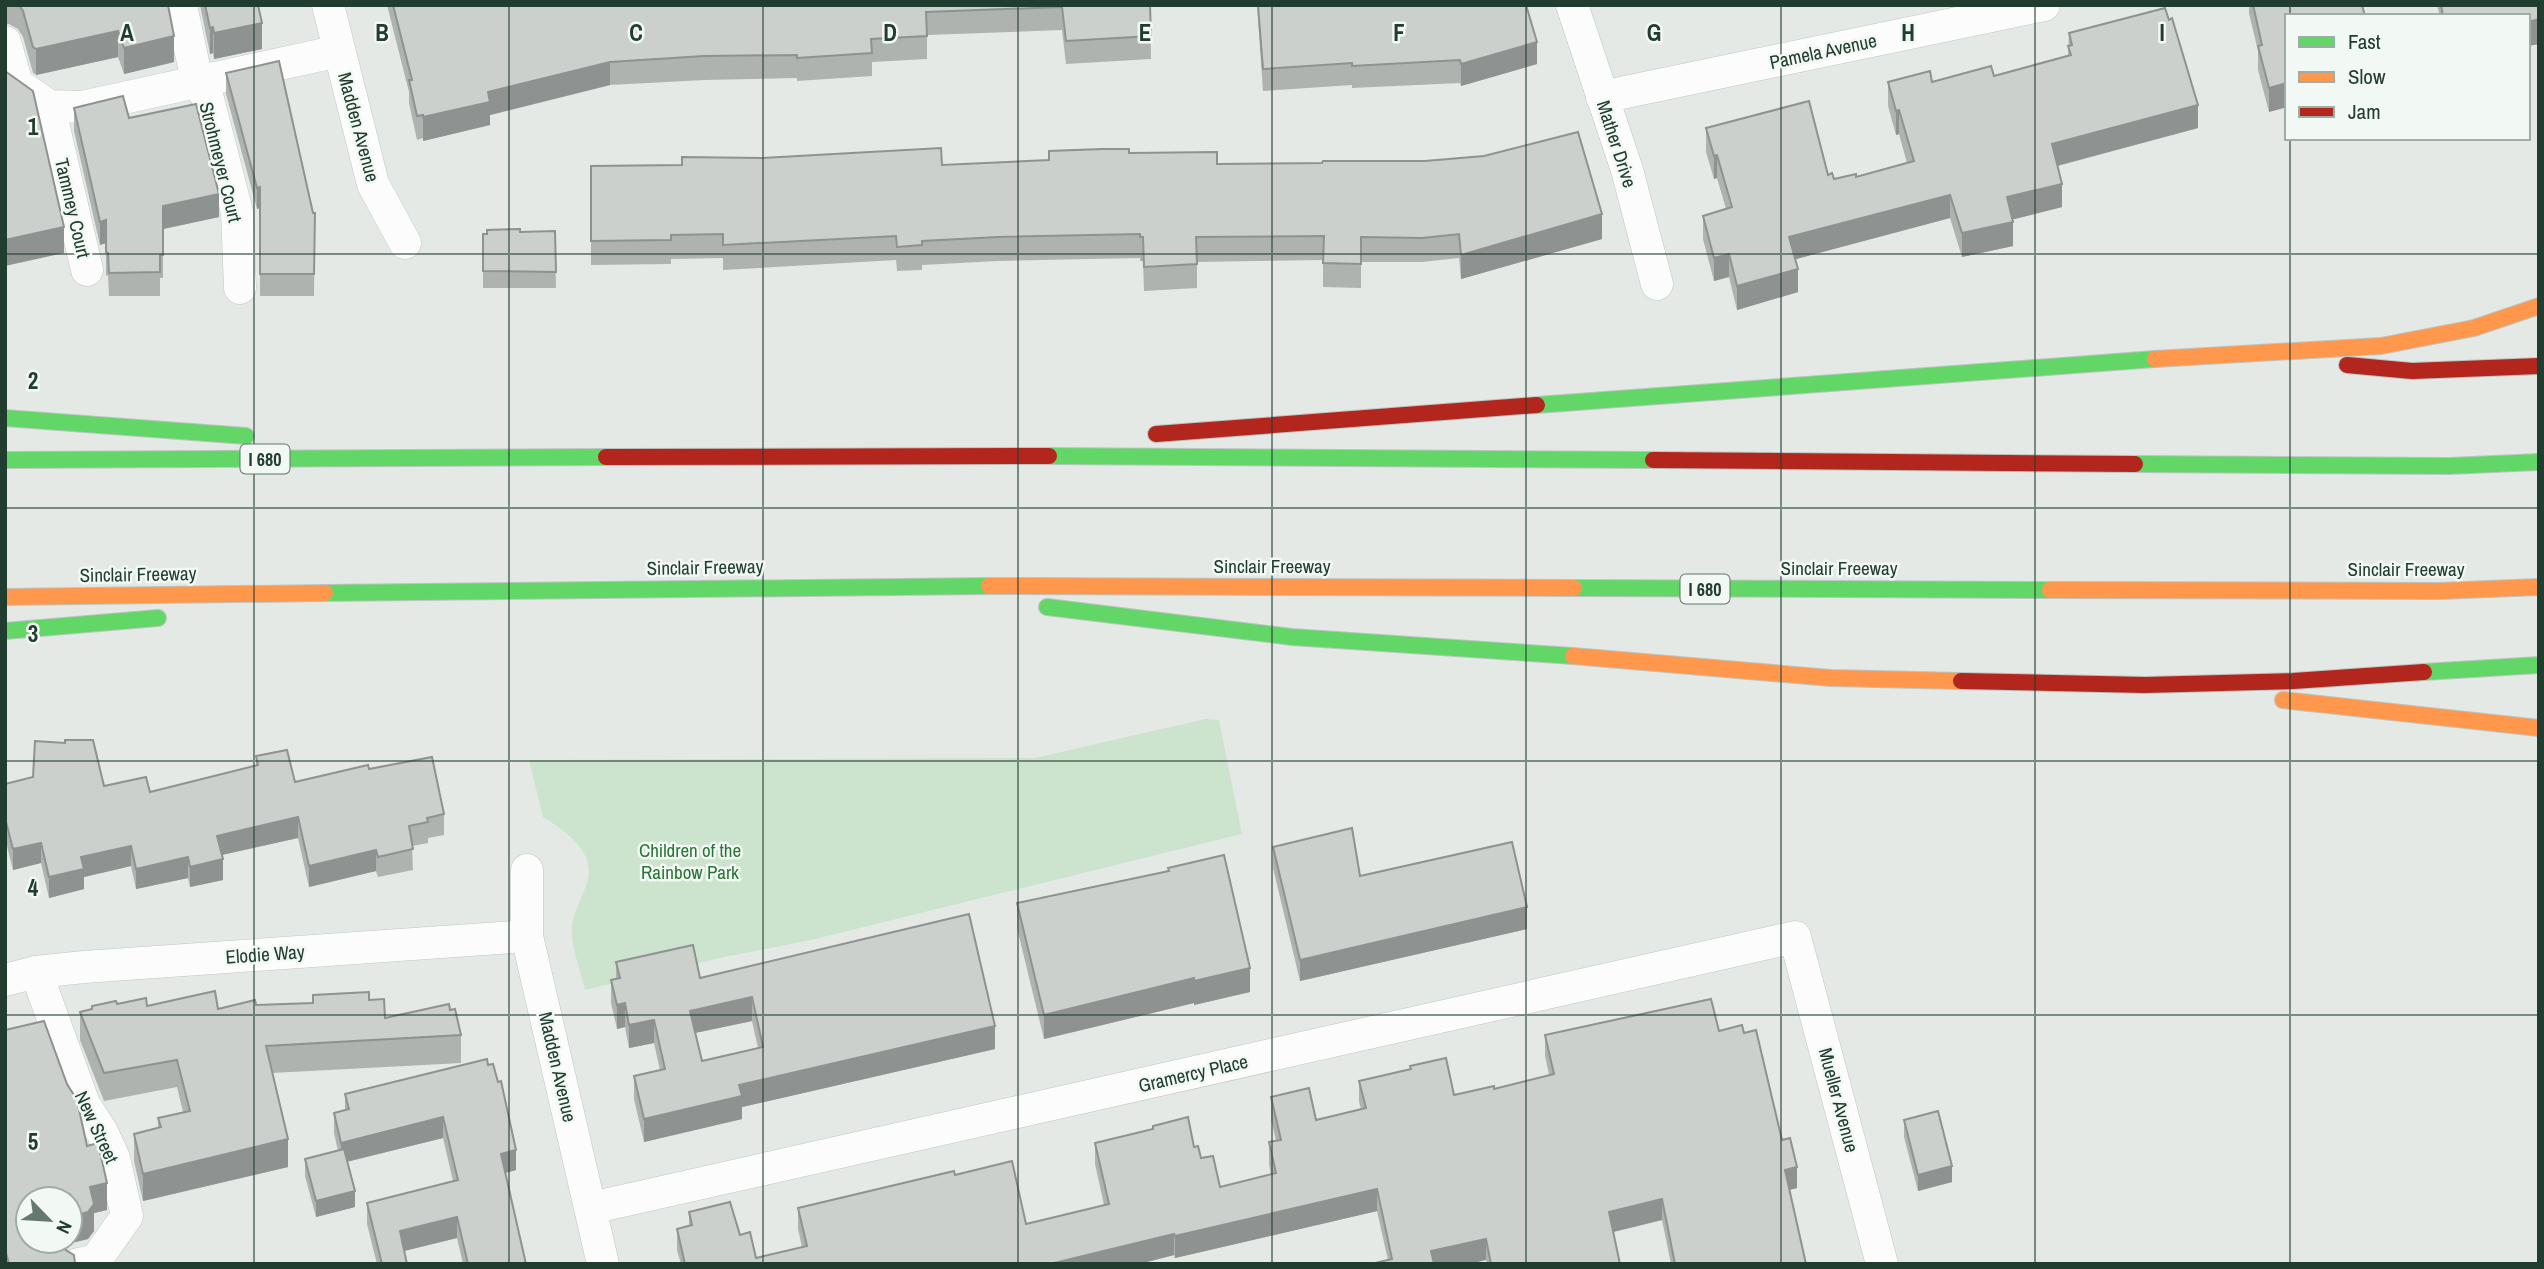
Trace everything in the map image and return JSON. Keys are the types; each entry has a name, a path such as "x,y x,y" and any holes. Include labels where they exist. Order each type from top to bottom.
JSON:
{"highway":[{"path":"1136,436 2066,364 2381,346 2474,328 2539,306"},
{"path":"2240,355 2412,372 2539,366"},
{"path":"5,418 265,438"},
{"path":"887,455 1081,440"},
{"path":"320,442 524,457"},
{"name":"I 680","path":"5,460 887,455 2449,466 2539,462"},
{"path":"872,586 1007,602"},
{"name":"Sinclair Freeway","path":"5,597 872,586 2426,591 2539,587"},
{"path":"253,610 460,592"},
{"path":"1034,606 1292,637 1560,655 1830,678 2145,685 2293,681 2539,665"},
{"path":"5,631 171,617"},
{"path":"2145,685 2539,728"}],"street":[{"name":"Strohmeyer Court","path":"181,5 197,81 208,99 237,212 240,288"},
{"name":"Madden Avenue","path":"328,5 373,184 405,243"},
{"name":"Mather Drive","path":"1572,5 1628,170 1657,284"},
{"name":"Pamela Avenue","path":"1602,97 2044,5"},
{"path":"5,42 17,84 49,106 82,107 339,51"},
{"name":"Tammey Court","path":"49,106 87,270"},
{"name":"Madden Avenue","path":"527,870 527,936 603,1264"},
{"name":"Elodie Way","path":"5,980 36,972 84,967 527,936"},
{"name":"Gramercy Place","path":"591,1209 1796,937"},
{"name":"Mueller Avenue","path":"1796,937 1882,1264"},
{"name":"New Street","path":"36,972 84,1104 102,1132 114,1158 127,1216 96,1261 78,1264"}],"green space":[{"name":"Children of the Rainbow Park","path":"1205,719 1219,720 1242,834 811,940 585,990 574,950 572,926 588,879 587,859 576,842 543,817 529,760 1035,758"}],"building":[{"path":"19,5 168,5 174,36 124,48 118,31 36,49"},
{"path":"205,5 258,5 262,23 214,33 213,27 210,28"},
{"path":"393,5 1150,5 1151,36 1066,41 1062,7 926,12 927,36 871,39 872,53 797,58 797,55 704,56 610,62 488,92 490,102 423,117 417,116 409,80 412,80"},
{"path":"1258,5 1526,5 1537,42 1461,64 1460,60 1263,69"},
{"path":"2253,5 2362,5 2364,14 2285,14 2285,84 2269,88 2258,46 2262,45"},
{"path":"2441,5 2539,5 2539,19 2530,21 2530,14 2443,14"},
{"path":"2165,8 2169,20 2172,18 2198,105 2052,144 2062,184 2007,197 2013,222 1962,233 1950,195 1789,237 1798,269 1737,286 1729,254 1714,258 1703,216 1732,207 1706,128 1809,101 1828,175 1832,173 1834,179 1856,174 1856,177 1914,161 1888,82 1930,71 1932,82 1991,66 1994,76 2071,55 2068,46 2072,45 2069,33"},
{"path":"279,61 315,213 314,274 260,274 260,187 257,188 226,73"},
{"path":"5,71 33,91 64,227 5,240"},
{"path":"123,96 129,118 196,104 219,194 163,206 163,255 160,255 160,272 109,273 106,220 100,222 74,108"},
{"path":"1578,132 1602,214 1461,255 1459,234 1422,238 1361,237 1361,264 1323,263 1324,236 1196,237 1197,264 1144,267 1143,237 1140,237 1140,234 922,241 922,245 897,247 896,236 723,245 723,234 671,235 671,240 591,241 591,166 682,165 682,157 761,158 941,148 942,165 1049,160 1049,151 1103,149 1129,149 1129,153 1217,152 1217,164 1425,161 1484,156"},
{"path":"520,229 520,232 555,231 556,272 483,271 483,234 487,234 487,230"},
{"path":"65,740 93,740 104,786 146,777 150,792 258,765 256,756 287,750 295,782 368,765 369,769 432,757 444,814 427,818 428,822 409,826 413,849 378,857 376,850 309,866 298,817 217,836 223,859 190,867 188,857 136,869 131,846 81,857 84,869 49,877 41,843 13,849 5,818 5,784 33,777 35,741 65,743"},
{"path":"1352,828 1360,876 1512,842 1527,907 1300,960 1273,847"},
{"path":"1224,855 1250,968 1194,981 1194,978 1044,1015 1017,903 1169,871 1168,868"},
{"path":"969,914 995,1026 739,1085 742,1096 644,1119 634,1076 665,1069 654,1020 629,1025 625,1003 617,1005 611,980 620,978 616,962 693,945 700,978","holes":["752,997 763,1047 702,1061 690,1011"]},
{"path":"215,991 218,1009 255,1000 256,1005 313,1003 313,995 369,992 369,1000 384,999 385,1018 449,1004 450,1010 455,1009 461,1035 266,1046 288,1139 143,1174 134,1134 161,1127 158,1118 190,1111 177,1060 104,1073 80,1012 92,1009 92,1006 116,1001 117,1004 146,998 147,1006"},
{"path":"1711,999 1719,1031 1742,1025 1744,1033 1756,1030 1782,1140 1790,1138 1797,1167 1785,1170 1806,1264 1675,1264 1662,1199 1609,1212 1620,1264 1491,1264 1486,1239 1431,1251 1434,1264 1371,1264 1392,1259 1377,1189 1050,1264 685,1264 677,1229 692,1225 689,1212 730,1202 740,1235 750,1232 756,1258 807,1246 798,1208 954,1171 955,1175 1012,1161 1026,1224 1109,1204 1095,1143 1153,1129 1153,1126 1188,1117 1194,1147 1198,1146 1201,1158 1213,1156 1220,1187 1276,1173 1269,1142 1281,1140 1271,1097 1309,1088 1316,1120 1366,1108 1359,1081 1446,1058 1454,1095 1494,1086 1494,1089 1554,1074 1545,1035"},
{"path":"44,1021 67,1084 77,1100 87,1146 98,1143 107,1183 90,1187 94,1204 88,1212 84,1213 84,1185 14,1185 14,1255 74,1255 75,1264 9,1264 5,1249 5,1030"},
{"path":"487,1059 488,1065 493,1064 498,1082 501,1081 516,1150 501,1154 526,1264 468,1264 457,1217 400,1231 407,1264 382,1264 367,1203 458,1180 443,1117 341,1143 334,1113 349,1109 345,1094"},
{"path":"1938,1111 1952,1166 1918,1175 1904,1120"},
{"path":"344,1149 355,1191 316,1201 305,1159"}],"traffic: fast":[{"path":"1537,405 2155,359"},
{"path":"5,418 246,436"},
{"path":"1049,456 1653,460"},
{"path":"5,460 606,457"},
{"path":"2135,464 2449,466 2539,462"},
{"path":"325,593 989,586"},
{"path":"1574,588 2050,590"},
{"path":"1047,607 1292,637 1573,656"},
{"path":"5,631 158,618"},
{"path":"2424,672 2539,665"}],"traffic: slow":[{"path":"2155,359 2381,346 2474,328 2539,306"},
{"path":"989,586 1574,588"},
{"path":"2050,590 2440,591 2539,587"},
{"path":"5,597 325,593"},
{"path":"1573,656 1831,678 1961,681"},
{"path":"2283,700 2539,728"}],"traffic: jam":[{"path":"2347,365 2412,371 2539,366"},
{"path":"1156,434 1537,405"},
{"path":"606,457 1049,456"},
{"path":"1653,460 2135,464"},
{"path":"1961,681 2145,685 2293,681 2424,672"}]}
